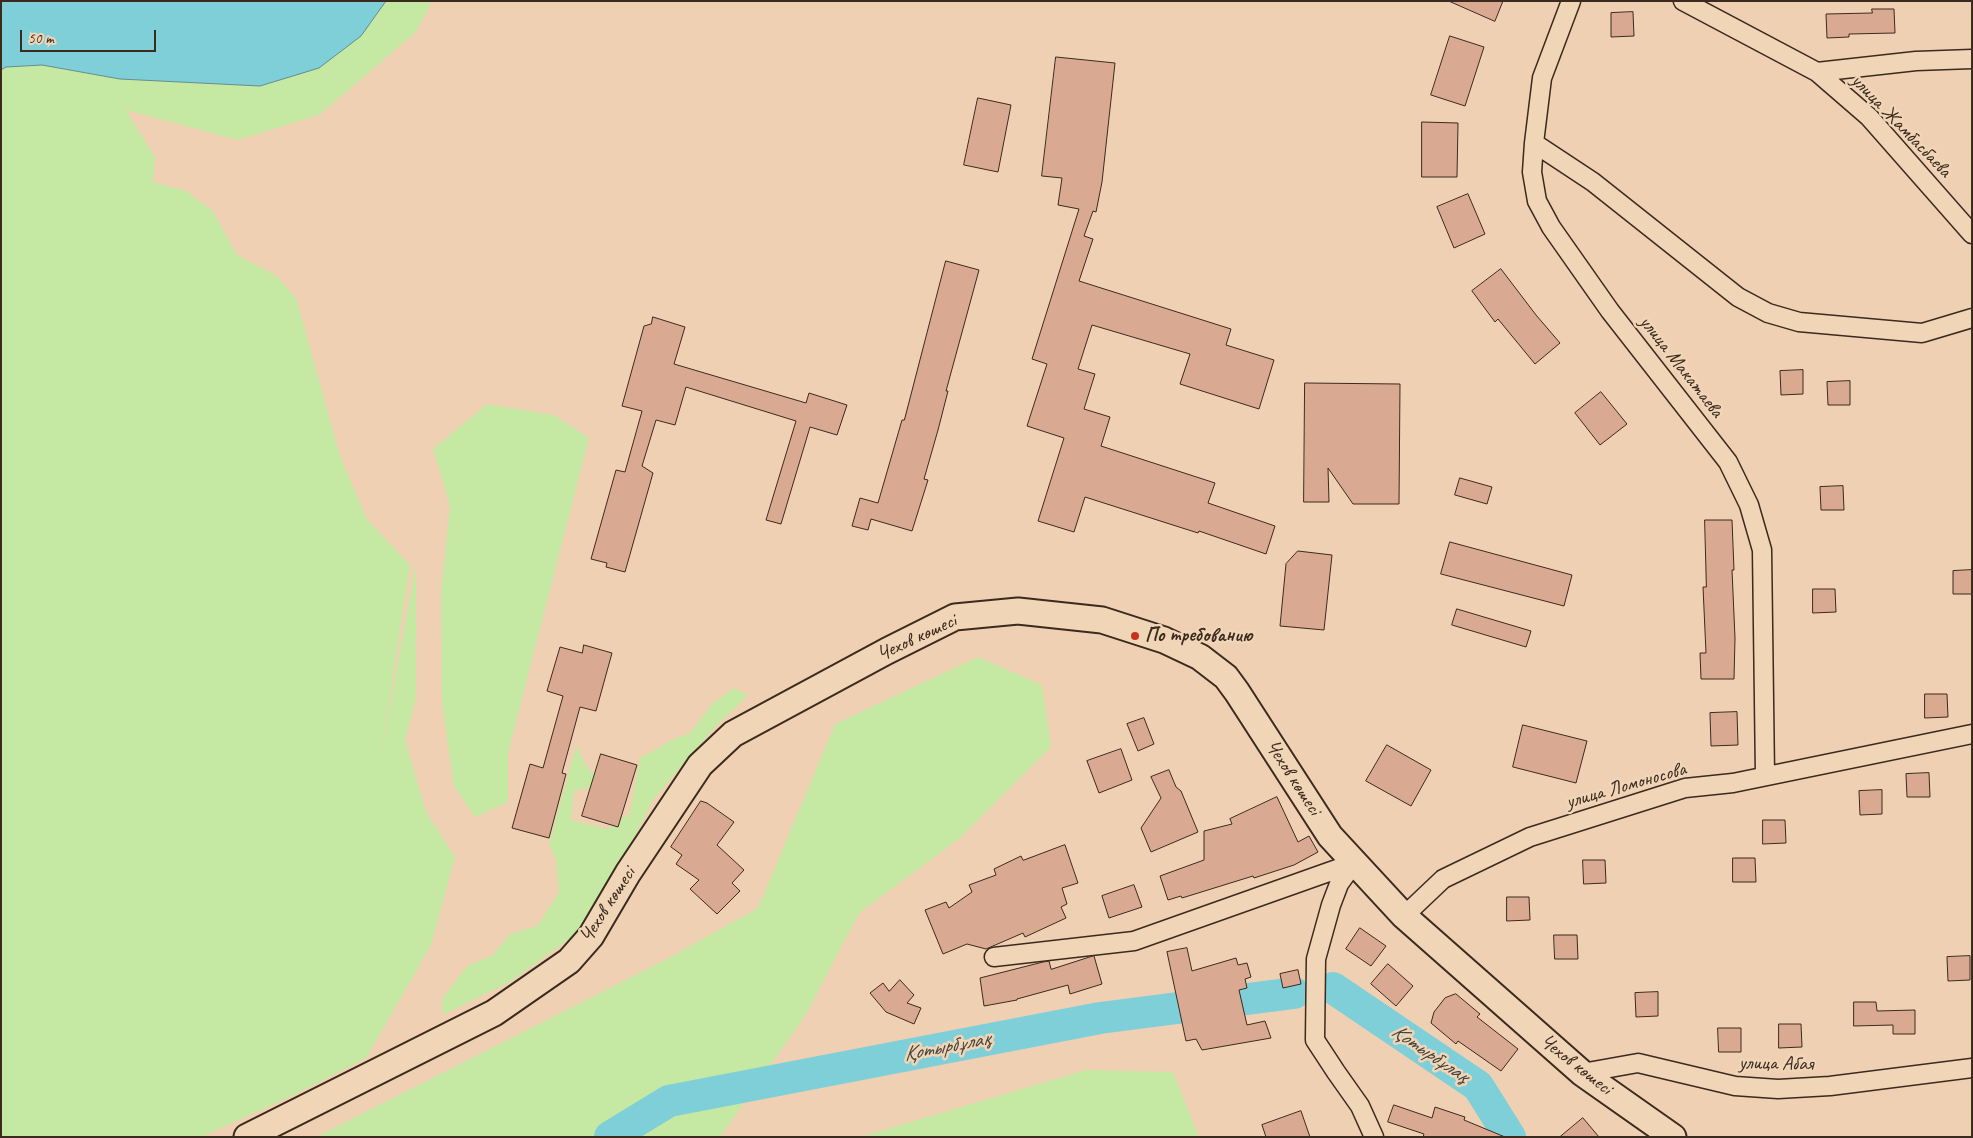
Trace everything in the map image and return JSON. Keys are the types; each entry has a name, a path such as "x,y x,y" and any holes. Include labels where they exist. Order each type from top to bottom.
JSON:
{"main road":[{"name":"Чехов көшесі","path":"247,1137 494,1013 570,961 591,936 628,873 700,766 733,734 887,651 955,617 1018,611 1102,620 1164,640 1200,656 1226,677 1238,692 1330,836 1404,916 1582,1073 1673,1137"}],"street":[{"name":"улица Макатаева","path":"1571,1 1542,78 1532,172 1537,201 1550,228 1610,310 1728,462 1749,505 1762,550 1765,776"},
{"name":"улица Жамбасбаева","path":"1683,1 1817,72 1869,117 1972,234"},
{"name":"улица Жамбасбаева","path":"1817,72 1916,61 1972,59"},
{"path":"1534,143 1594,182 1738,297 1768,313 1799,322 1922,332 1972,318"},
{"name":"улица Ломоносова","path":"1404,916 1443,879 1530,837 1685,788 1733,783 1972,734"},
{"path":"994,956 1134,941 1354,863"},
{"path":"1354,863 1339,884 1316,959 1315,1040 1360,1106 1374,1137"},
{"name":"улица Абая","path":"1582,1073 1638,1063 1735,1086 1778,1089 1830,1086 1972,1068"}],"green space":[{"path":"386,1 432,1 416,32 319,115 238,140 126,110 155,157 153,182 186,191 213,211 237,255 277,276 296,298 340,456 367,519 410,565 381,755 416,563 416,698 405,740 426,812 455,857 431,945 366,1058 294,1095 201,1137 1,1137 1,70 6,67 42,65 120,79 260,86 377,15"},
{"path":"487,404 554,415 589,438 508,753 508,802 475,817 454,786 442,704 441,592 450,506 433,449"},
{"path":"978,657 1042,685 1051,747 960,838 859,913 805,1016 720,1137 316,1137 663,961 758,908 835,724"},
{"path":"734,688 748,695 713,729 653,800 613,880 575,935 511,981 443,1015 442,999 467,966 493,955 510,934 537,926 559,892 556,861 549,844 576,746 589,770 605,778 602,785 574,791 571,820 608,829 630,813 640,758 674,739 690,733 712,704"},
{"path":"1086,1070 1173,1072 1199,1137 860,1137"}],"water":[{"path":"1,1 386,1 361,36 319,68 260,86 120,79 42,65 6,67 1,70"}],"building":[{"path":"1449,1 1503,1 1495,21"},
{"path":"1872,9 1894,9 1895,33 1849,34 1849,37 1827,38 1826,14 1872,13"},
{"path":"1633,12 1634,36 1611,37 1611,13"},
{"path":"1450,36 1484,47 1465,106 1431,95"},
{"path":"1056,57 1115,63 1102,182 1096,212 1093,211 1084,236 1093,239 1079,281 1231,329 1226,345 1274,360 1259,409 1180,384 1190,354 1092,325 1078,369 1095,374 1084,409 1110,417 1101,446 1215,483 1208,503 1275,526 1266,554 1199,531 1198,533 1085,497 1074,532 1038,521 1064,438 1027,426 1047,364 1032,359 1079,209 1058,205 1062,178 1042,176"},
{"path":"978,98 1011,105 998,172 964,165"},
{"path":"1422,122 1458,123 1457,177 1422,177"},
{"path":"1468,194 1485,234 1454,248 1437,207"},
{"path":"946,261 979,270 924,479 928,480 912,531 871,519 868,530 852,526 860,498 878,503 902,420 904,420"},
{"path":"1501,269 1560,343 1535,364 1498,319 1495,322 1472,291"},
{"path":"653,317 685,327 674,364 806,403 809,393 847,405 837,435 810,427 781,524 766,520 796,421 686,387 675,425 656,420 642,466 653,473 625,572 606,567 607,563 591,559 616,470 625,472 642,411 622,406 644,326 651,324"},
{"path":"1803,370 1803,394 1781,395 1780,371"},
{"path":"1850,381 1850,405 1828,405 1827,382"},
{"path":"1305,383 1400,384 1399,504 1353,504 1328,468 1329,502 1304,502"},
{"path":"1601,392 1627,424 1600,445 1575,413"},
{"path":"1460,478 1492,487 1487,504 1455,495"},
{"path":"1843,486 1844,510 1821,510 1820,487"},
{"path":"1705,520 1732,520 1735,638 1734,679 1701,679 1700,653 1706,653 1703,587 1706,587"},
{"path":"1450,542 1572,575 1564,606 1441,574"},
{"path":"1298,551 1332,555 1324,630 1280,626 1286,564"},
{"path":"1972,570 1972,594 1953,594 1953,571"},
{"path":"1813,589 1835,589 1836,612 1813,613"},
{"path":"1457,609 1531,631 1526,647 1452,625"},
{"path":"584,645 612,653 596,711 580,707 562,773 566,774 549,838 512,828 530,764 543,768 563,696 547,691 560,647 582,653"},
{"path":"1925,694 1947,694 1948,717 1925,718"},
{"path":"1737,712 1738,745 1711,746 1710,713"},
{"path":"1144,718 1154,744 1138,751 1127,724"},
{"path":"1523,725 1587,741 1576,783 1513,767"},
{"path":"1387,745 1431,770 1411,806 1366,781"},
{"path":"1121,749 1132,780 1099,793 1087,761"},
{"path":"601,754 637,765 618,827 582,816"},
{"path":"1169,770 1176,787 1181,791 1198,832 1151,852 1141,828 1161,798 1151,777"},
{"path":"1929,773 1930,797 1907,797 1906,774"},
{"path":"1882,790 1882,814 1860,815 1859,791"},
{"path":"1277,797 1298,842 1309,836 1318,852 1294,865 1254,878 1253,876 1182,898 1181,896 1168,900 1160,876 1204,860 1204,831 1232,824 1230,819"},
{"path":"701,801 707,803 734,822 717,845 744,870 732,883 740,891 717,914 690,889 699,880 676,864 682,855 671,847"},
{"path":"1763,820 1785,820 1786,843 1763,844"},
{"path":"1065,845 1078,883 1062,888 1067,904 1061,907 1066,918 1025,937 1023,933 986,949 967,944 943,954 925,910 946,902 949,908 972,892 969,885 996,875 994,869 1021,856 1023,860"},
{"path":"1733,858 1755,858 1756,882 1733,882"},
{"path":"1583,860 1605,860 1606,883 1584,884"},
{"path":"1134,885 1142,907 1109,918 1102,896"},
{"path":"1507,897 1529,897 1530,920 1507,921"},
{"path":"1360,928 1386,946 1371,966 1346,949"},
{"path":"1554,935 1577,935 1578,959 1555,959"},
{"path":"1187,948 1192,971 1236,958 1238,965 1247,963 1251,977 1245,979 1247,988 1239,990 1247,1025 1265,1021 1271,1038 1202,1050 1196,1039 1186,1041 1167,952"},
{"path":"1094,956 1102,984 1070,994 1068,985 1017,1000 984,1006 980,978 1049,961 1051,969"},
{"path":"1970,956 1970,980 1948,981 1947,957"},
{"path":"1388,964 1413,986 1396,1006 1371,984"},
{"path":"1298,970 1301,984 1283,988 1280,974"},
{"path":"900,980 914,995 907,1003 921,1008 914,1024 886,1012 870,993 883,983 889,991"},
{"path":"1658,992 1658,1016 1636,1017 1635,993"},
{"path":"1456,994 1480,1014 1477,1017 1518,1049 1501,1071 1458,1041 1456,1044 1431,1023 1434,1012 1445,998"},
{"path":"1854,1002 1876,1002 1877,1011 1915,1010 1915,1034 1893,1034 1893,1025 1854,1026"},
{"path":"1779,1024 1801,1024 1802,1047 1779,1048"},
{"path":"1718,1028 1741,1028 1741,1052 1719,1052"},
{"path":"1394,1105 1432,1118 1435,1107 1465,1117 1464,1120 1505,1137 1423,1137 1424,1134 1388,1122"},
{"path":"1301,1111 1310,1137 1266,1137 1262,1125"},
{"path":"1583,1118 1599,1137 1560,1137"}],"waterway":[{"name":"Қотырбұлақ","path":"1333,988 1478,1086 1510,1137"},
{"name":"Қотырбұлақ","path":"610,1137 669,1101 1100,1018 1294,993"}],"place":[{"name":"По требованию","path":"1135,636"}]}
